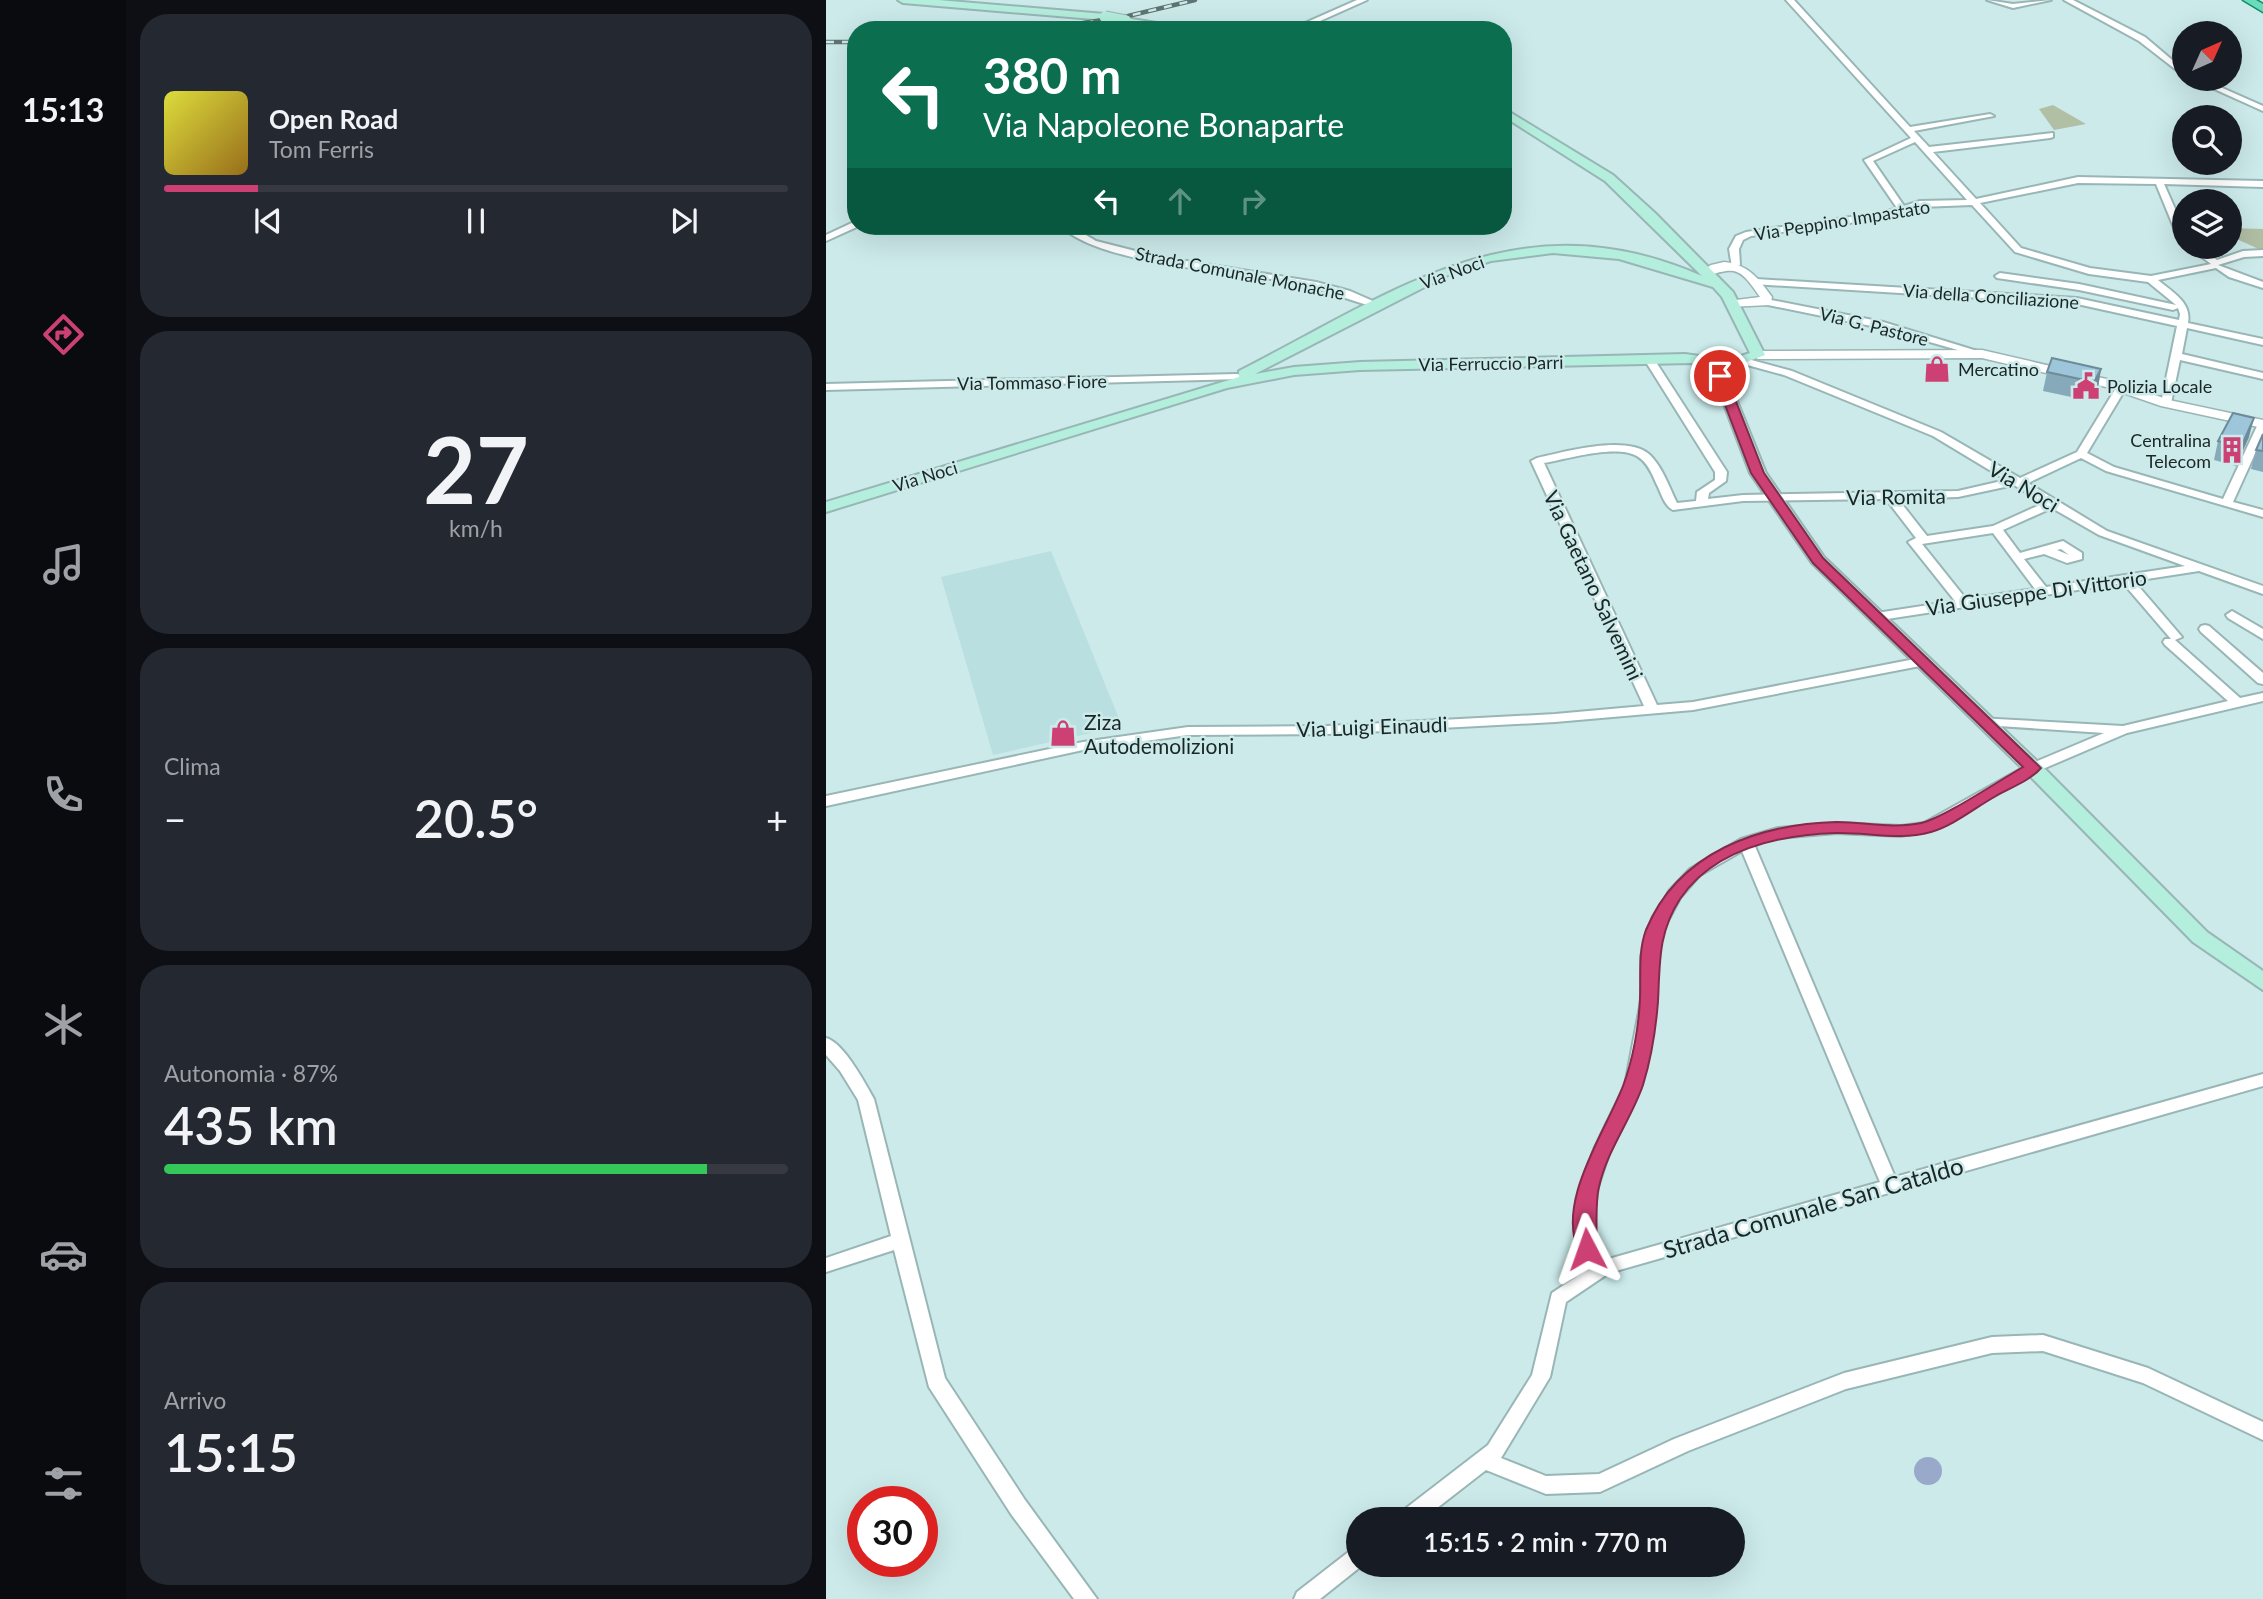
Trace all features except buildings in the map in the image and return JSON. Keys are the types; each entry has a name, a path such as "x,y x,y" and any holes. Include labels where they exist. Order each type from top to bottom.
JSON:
{"main road":[{"path":"903,0 1132,21"},
{"path":"2248,0 2263,9"},
{"path":"1512,117 1609,178 1662,227 1723,291 1732,304 1745,360 1723,370 1720,376"},
{"path":"1610,254 1638,254 1663,248 1666,241 1662,227"},
{"name":"Via Noci","path":"826,507 1231,380 1459,265 1528,252 1610,254 1666,265 1723,291"},
{"path":"1320,336 1316,349 1324,356 1360,366"},
{"path":"1685,358 1720,376 1758,473 1818,561 2033,768 2200,937 2263,982"},
{"name":"Via Ferruccio Parri","path":"1231,380 1294,371 1360,366 1685,358 1745,360"}],"street":[{"path":"1314,21 1363,0"},
{"path":"1790,0 2018,250 2089,271 2151,279 2217,265 2242,254 2263,253"},
{"path":"1991,0 2013,6 2047,0"},
{"path":"2068,0 2142,39 2172,64"},
{"path":"2223,91 2263,109"},
{"path":"1910,129 1990,116"},
{"path":"1928,150 2050,135"},
{"path":"1902,209 1868,160 1917,138"},
{"name":"Via Peppino Impastato","path":"1735,265 1734,249 1739,238 1749,234 1886,215 1920,204 1972,202 2078,180 2263,184"},
{"path":"2159,182 2172,212"},
{"path":"826,238 847,228"},
{"name":"Strada Comunale Monache","path":"1076,235 1083,241 1160,261 1320,285 1377,305"},
{"path":"2209,259 2232,275 2263,285"},
{"path":"1704,273 1716,266 1735,265 1756,282 1766,302 1732,304"},
{"path":"2070,300 2089,271"},
{"path":"2000,276 2079,287 2173,307"},
{"path":"2151,279 2181,304 2185,314 2166,403"},
{"name":"Via della Conciliazione","path":"1756,282 2070,300 2263,342"},
{"name":"Via G. Pastore","path":"1766,302 1909,333 1982,354"},
{"path":"1909,333 1914,353"},
{"path":"1745,360 1914,353 1982,354 2121,388 2166,403 2263,424 2226,503"},
{"path":"2176,356 2263,376"},
{"path":"1649,359 1721,472 1720,481 1703,492 1702,502"},
{"name":"Via Noci","path":"1745,360 1788,373 1937,434 2103,533 2263,590"},
{"name":"Via Tommaso Fiore","path":"826,387 1231,380"},
{"path":"2121,388 2081,454 2110,469 2263,514"},
{"name":"Via Romita","path":"1537,461 1613,449 1635,451 1647,458 1673,507 1702,502 1958,494 2017,482 2081,454"},
{"name":"Via Gaetano Salvemini","path":"1537,461 1652,709"},
{"path":"1890,496 1962,603"},
{"path":"1919,541 1996,529 2053,503"},
{"path":"1996,529 2043,592"},
{"path":"2017,558 2046,550"},
{"name":"Via Giuseppe Di Vittorio","path":"1874,617 2198,568"},
{"path":"2126,579 2173,640 2239,704"},
{"path":"2232,615 2263,635"},
{"path":"2206,629 2263,680"},
{"name":"Via Luigi Einaudi","path":"826,801 1083,746 1188,731 1327,730 1555,718 1693,706 1920,662"},
{"path":"1591,1276 1584,1222 1589,1187 1603,1147 1633,1085 1649,1001 1649,957 1655,930 1675,895 1695,872 1746,842 1806,829 1901,831 1928,827 2033,768 2123,730 2261,699"},
{"path":"1983,721 2123,730"},
{"path":"1746,842 1890,1185"},
{"path":"826,1044 846,1066 866,1099 936,1381 1018,1507 1087,1599"},
{"name":"Strada Comunale San Cataldo","path":"1424,1507 1495,1451 1541,1377 1558,1297 1604,1267 2263,1080"},
{"path":"826,1265 902,1240"},
{"path":"1485,1460 1546,1485 1600,1483 1681,1445 1844,1381 1992,1345 2043,1343 2148,1376 2263,1431"},
{"path":"1304,1599 1346,1566"}],"shaded area":[{"path":"1051,551 1122,726 993,755 941,577"},
{"path":"1928,1457 1938,1461 1942,1471 1938,1481 1928,1485 1918,1481 1914,1471 1918,1461"}],"green space":[{"path":"2053,105 2086,124 2054,130 2039,109"},
{"path":"2242,228 2263,229 2263,251 2242,241"}],"railway":[{"path":"1096,21 1195,0"},
{"path":"826,42 847,42"}],"place":[{"name":"Mercatino","path":"1937,369"},
{"name":"Polizia Locale","path":"2086,386"},
{"name":"Centralina Telecom","path":"2232,450"},
{"name":"Ziza Autodemolizioni","path":"1063,733"}],"route":[{"path":"1587,1249 1584,1222 1589,1187 1603,1147 1633,1085 1643,1043 1649,1001 1649,957 1655,930 1675,895 1695,872 1746,842 1778,833 1836,828 1901,831 1928,827 2033,768 1818,561 1758,473 1720,376"}]}
